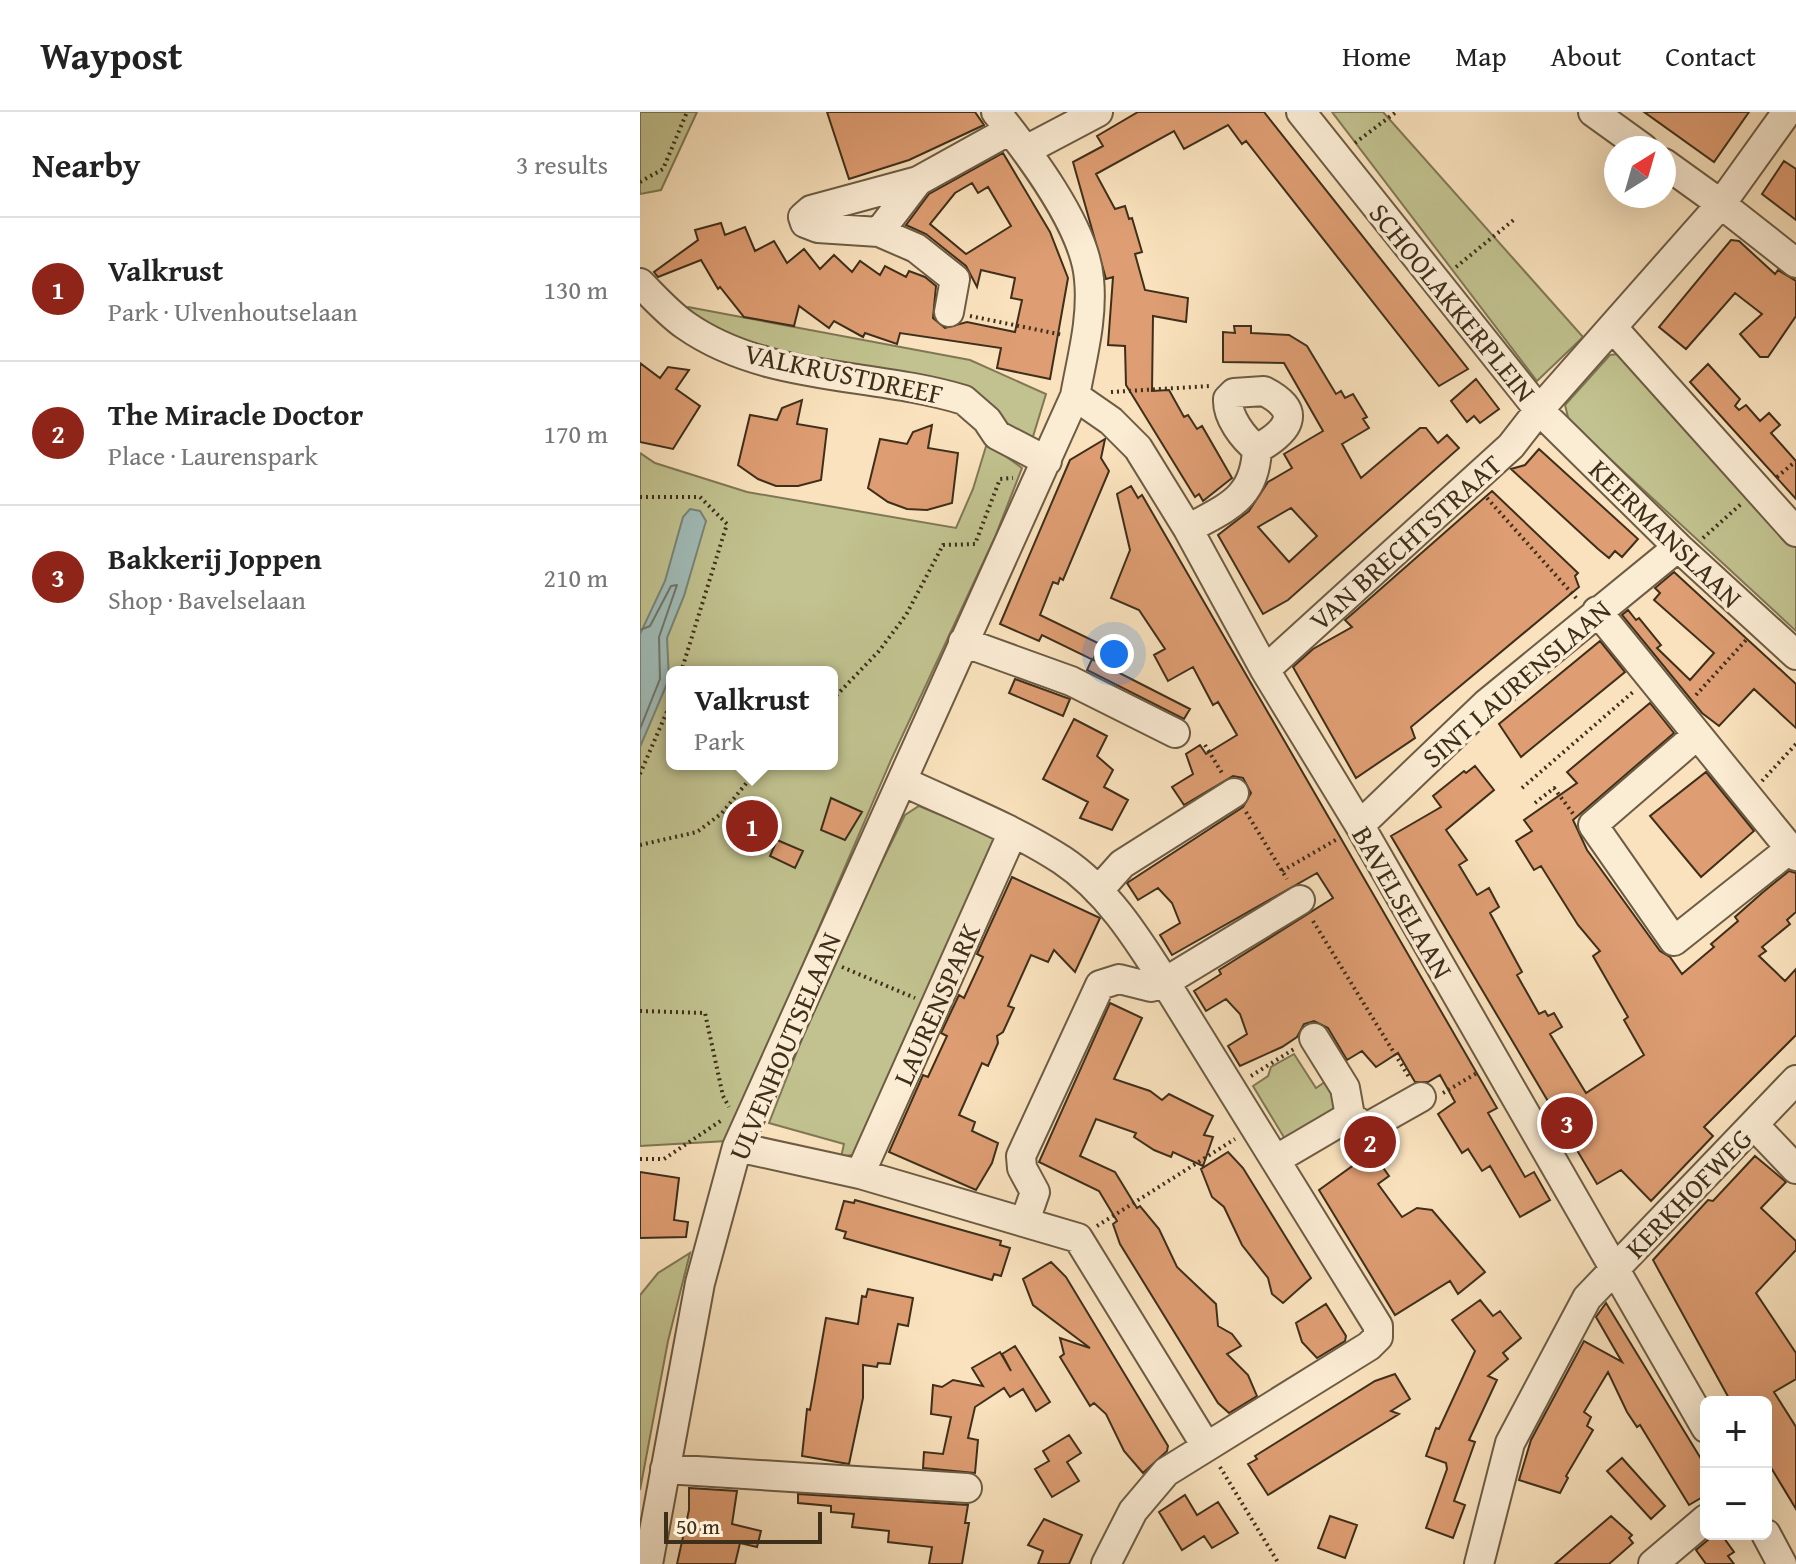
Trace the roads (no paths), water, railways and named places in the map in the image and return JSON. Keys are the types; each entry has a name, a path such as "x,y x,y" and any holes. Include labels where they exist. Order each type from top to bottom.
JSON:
{"street":[{"path":"949,312 955,279 916,248 879,232 818,228 805,223 803,217 811,210 918,181 1011,130 1098,112"},
{"name":"SCHOOLAKKERPLEIN","path":"1301,112 1539,410 1787,126"},
{"path":"1593,112 1626,136"},
{"name":"ULVENHOUTSELAAN","path":"648,1564 700,1283 737,1147 1075,396 1085,339 1089,276 1080,242 1011,130"},
{"path":"1676,172 1796,263"},
{"path":"879,232 918,181"},
{"name":"VALKRUSTDREEF","path":"640,283 685,325 714,341 767,361 964,400 987,420 997,435 1044,468"},
{"path":"1613,328 1796,532"},
{"path":"1188,529 1237,501 1251,484 1257,449 1282,434 1289,424 1288,415 1275,397 1264,391 1234,393 1228,399 1227,408 1240,430 1257,449"},
{"name":"BAVELSELAAN","path":"1075,396 1111,421 1138,448 1188,529 1265,670 1360,825 1613,1271 1700,1418"},
{"name":"VAN BRECHTSTRAAT","path":"1265,670 1511,446 1539,410"},
{"name":"KEERMANSLAAN","path":"1539,410 1682,551 1796,655"},
{"name":"SINT LAURENSLAAN","path":"1360,825 1486,704 1594,613 1682,551"},
{"path":"1594,613 1650,677 1793,852 1674,941 1593,825 1688,725"},
{"path":"963,642 1071,681 1175,733"},
{"path":"902,781 1064,862 1098,891 1132,931 1165,982 1378,1326 1378,1337 1369,1346 1166,1472 1147,1489 1116,1559"},
{"path":"1098,891 1122,864 1234,793"},
{"name":"LAURENSPARK","path":"860,1174 1012,834"},
{"path":"1025,1221 1035,1192 1022,1168 1021,1156 1100,985 1119,979 1151,987 1165,982 1300,900"},
{"path":"1314,1038 1345,1088 1350,1116 1366,1128 1421,1097"},
{"name":"KERKHOFWEG","path":"1479,1564 1510,1443 1521,1416 1587,1298 1796,1080"},
{"path":"1275,1160 1350,1116"},
{"path":"1754,1125 1796,1169"},
{"path":"737,1147 860,1174 1078,1238 1206,1446"},
{"path":"665,1469 967,1488"},
{"path":"1653,1564 1700,1524"},
{"path":"1769,1540 1782,1564"}],"water":[{"path":"690,509 700,511 706,521 684,596 667,638 666,686 640,747 640,634 665,581 683,517"}],"place":[{"name":"Valkrust","path":"752,826"},
{"name":"Bakkerij Joppen","path":"1567,1123"},
{"name":"The Miracle Doctor","path":"1370,1142"}]}
